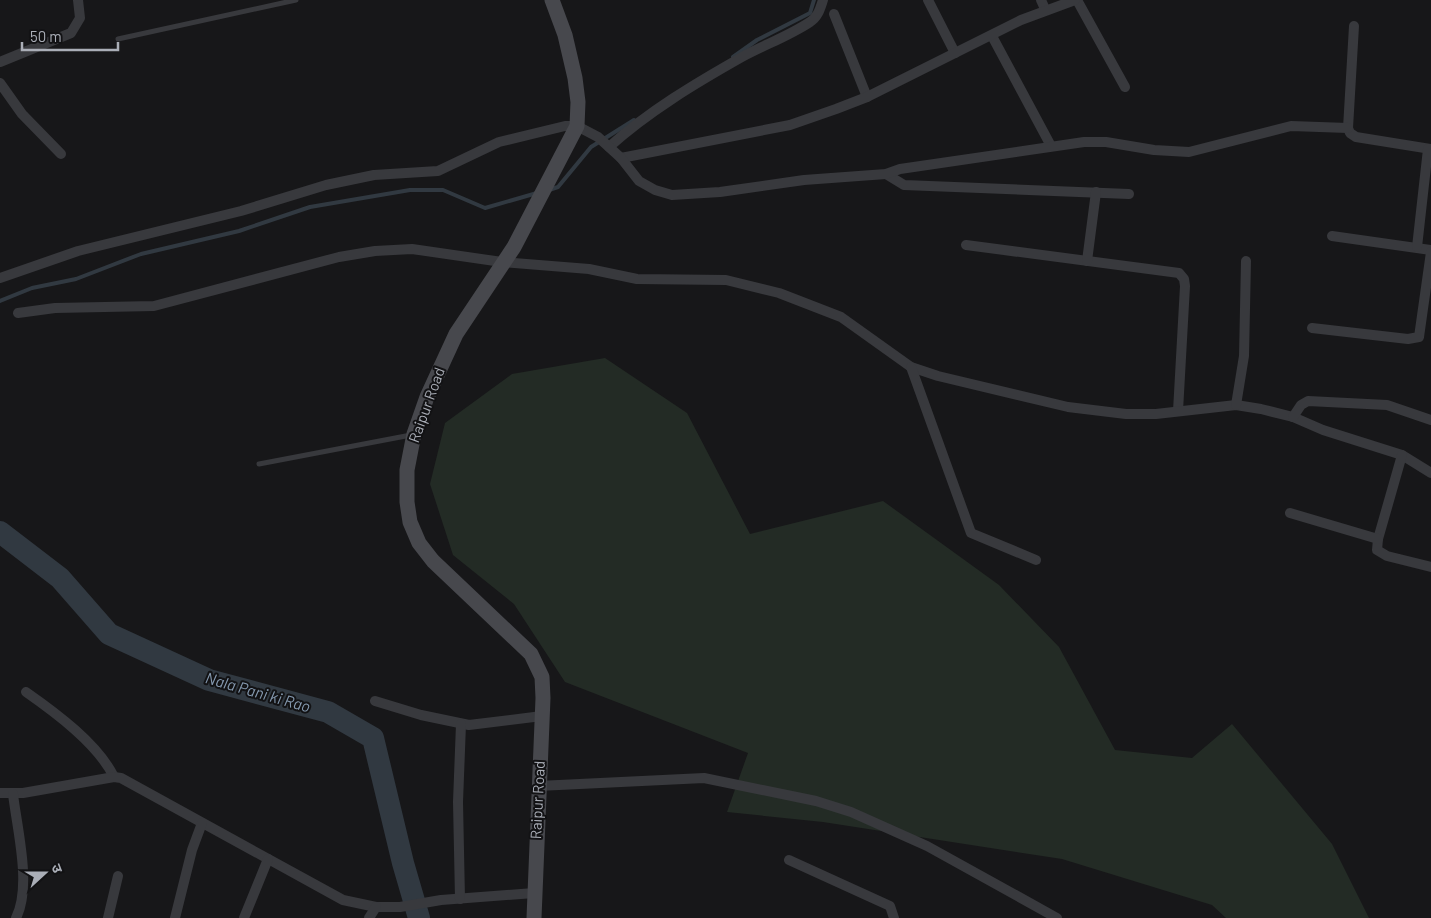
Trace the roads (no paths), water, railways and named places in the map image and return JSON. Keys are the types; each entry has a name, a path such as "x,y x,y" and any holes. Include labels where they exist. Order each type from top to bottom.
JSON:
{"main road":[{"name":"Raipur Road","path":"534,918 542,678 531,654 433,561 419,543 410,522 407,502 407,470 414,434 427,396 456,334 502,262 514,247 577,126 576,78 565,35 552,0"}],"street":[{"path":"0,62 71,33 80,18 78,0"},
{"path":"604,142 742,57 809,23 820,11 823,0"},
{"path":"928,0 955,53"},
{"path":"621,158 790,125 866,97 992,36 1043,5 1076,0 1125,87"},
{"path":"834,14 866,97"},
{"path":"1354,26 1348,128 1356,137 1430,149 1416,247"},
{"path":"992,36 1051,146"},
{"path":"0,83 22,114 61,154"},
{"path":"0,278 78,251 241,211 326,184 374,175 438,171 499,142 552,128 577,126 604,142 621,158 639,181 655,190 672,195 720,192 804,180 886,174 900,169 1096,141 1154,150 1189,152 1291,126 1348,128"},
{"path":"886,174 904,185 1129,194"},
{"path":"1087,261 1096,192"},
{"path":"1312,328 1408,339 1419,337 1431,251 1416,247 1332,236"},
{"path":"966,246 1174,271 1182,275 1185,286 1178,411"},
{"path":"18,313 55,308 154,306 233,286 299,266 375,251 412,249 502,262 589,269 637,279 726,280 780,294 840,317 911,367 993,390 1068,407 1126,414 1236,405 1293,417 1324,430 1402,455 1431,473"},
{"path":"1236,405 1244,356 1246,261"},
{"path":"911,367 971,533 1036,560"},
{"path":"1293,417 1301,405 1308,401 1387,405 1431,420"},
{"path":"1402,455 1377,547 1381,554 1431,567"},
{"path":"1290,513 1378,539"},
{"path":"26,692 46,706 95,749 105,761 114,777"},
{"path":"375,701 461,724 475,725 542,716"},
{"path":"460,899 458,802 461,724"},
{"path":"0,793 13,794 114,777 127,780 335,898 376,907 400,907 441,900 534,893"},
{"path":"538,786 704,778 816,801 851,812 926,846 1057,918"},
{"path":"13,794 23,888 16,918"},
{"path":"175,918 192,850 202,824"},
{"path":"244,918 268,859"},
{"path":"789,860 890,906 894,918"},
{"path":"108,918 118,876"},
{"path":"369,918 376,907"}],"lane":[{"path":"118,39 296,0"},
{"path":"259,464 414,434"}],"waterway":[{"path":"733,57 757,40 810,13 814,0"},
{"path":"549,190 558,187 591,147 634,120"},
{"path":"0,301 32,288 76,279 141,254 239,231 310,207 410,190 443,190 485,208 537,193"},
{"name":"Nala Pani ki Rao","path":"0,532 60,578 109,634 209,680 328,712 373,738 403,863 419,918"}]}
